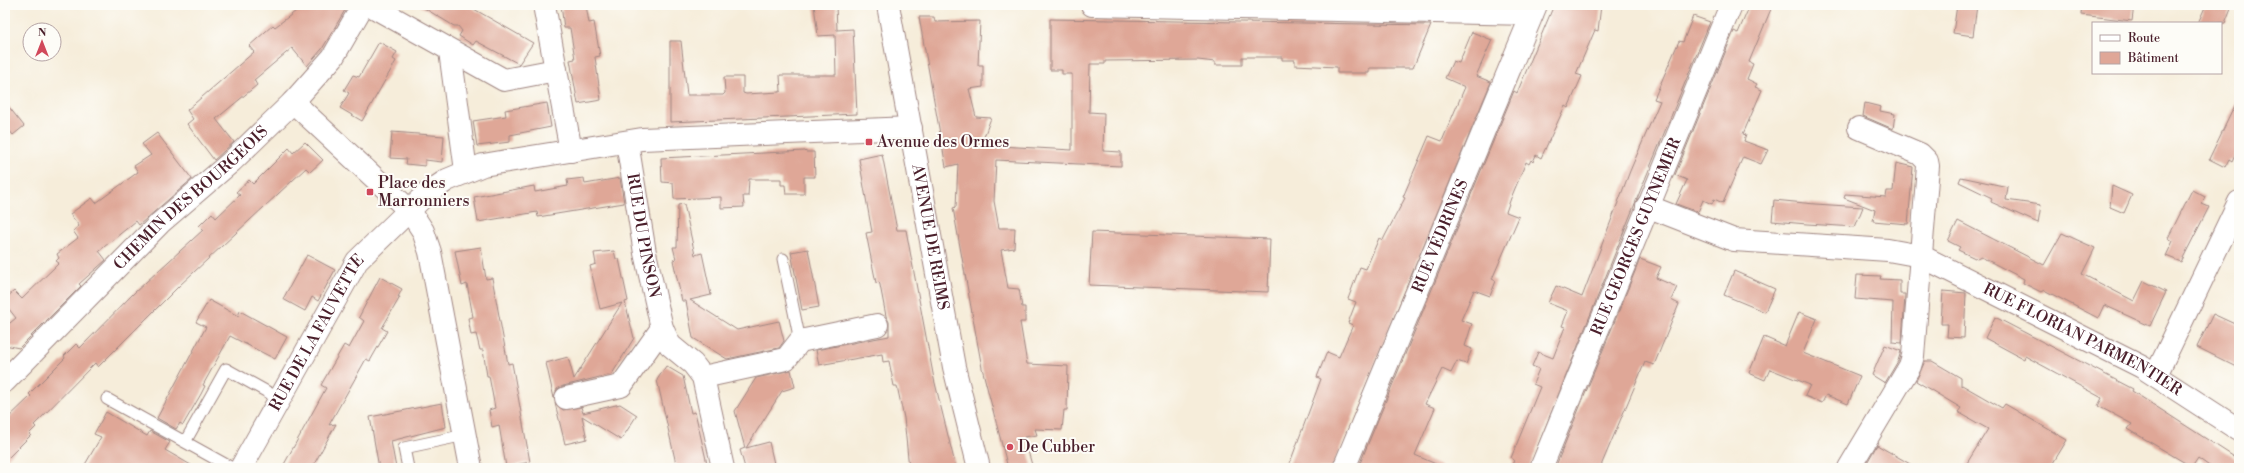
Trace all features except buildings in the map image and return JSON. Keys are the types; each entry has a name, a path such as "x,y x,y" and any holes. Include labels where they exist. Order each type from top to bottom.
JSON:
{"street":[{"name":"CHEMIN DES BOURGEOIS","path":"7,375 160,223 231,162 293,102 333,57 363,5"},
{"path":"370,5 504,80 556,70"},
{"path":"544,5 571,151"},
{"name":"AVENUE DE REIMS","path":"888,5 954,367 979,468"},
{"path":"1092,5 1534,9"},
{"name":"RUE GEORGES GUYNEMER","path":"1541,468 1731,5"},
{"name":"RUE VÉDRINES","path":"1344,468 1534,9"},
{"path":"450,51 466,171"},
{"path":"293,102 410,211 423,231 430,252 471,468"},
{"path":"410,211 437,185 466,171 493,164 571,151 667,137 911,128"},
{"path":"1849,468 1910,366 1913,356 1927,161 1920,154 1859,128"},
{"name":"RUE DU PINSON","path":"627,142 645,253 662,328 670,345 693,364 703,377 723,468"},
{"path":"2156,375 2239,202"},
{"name":"RUE FLORIAN PARMENTIER","path":"1648,206 1734,240 1888,250 1921,256 2156,375 2239,430"},
{"name":"RUE DE LA FAUVETTE","path":"241,468 357,262 410,211"},
{"path":"703,377 786,359 800,341 877,325"},
{"path":"566,398 620,386 662,328"}],"lane":[{"path":"783,259 800,341"},
{"path":"185,442 226,369 280,399"},
{"path":"107,399 232,468"},
{"path":"408,468 404,448 465,435"}],"place":[{"name":"Avenue des Ormes","path":"869,142"},
{"name":"Place des Marronniers","path":"370,192"},
{"name":"De Cubber","path":"1010,447"}]}
